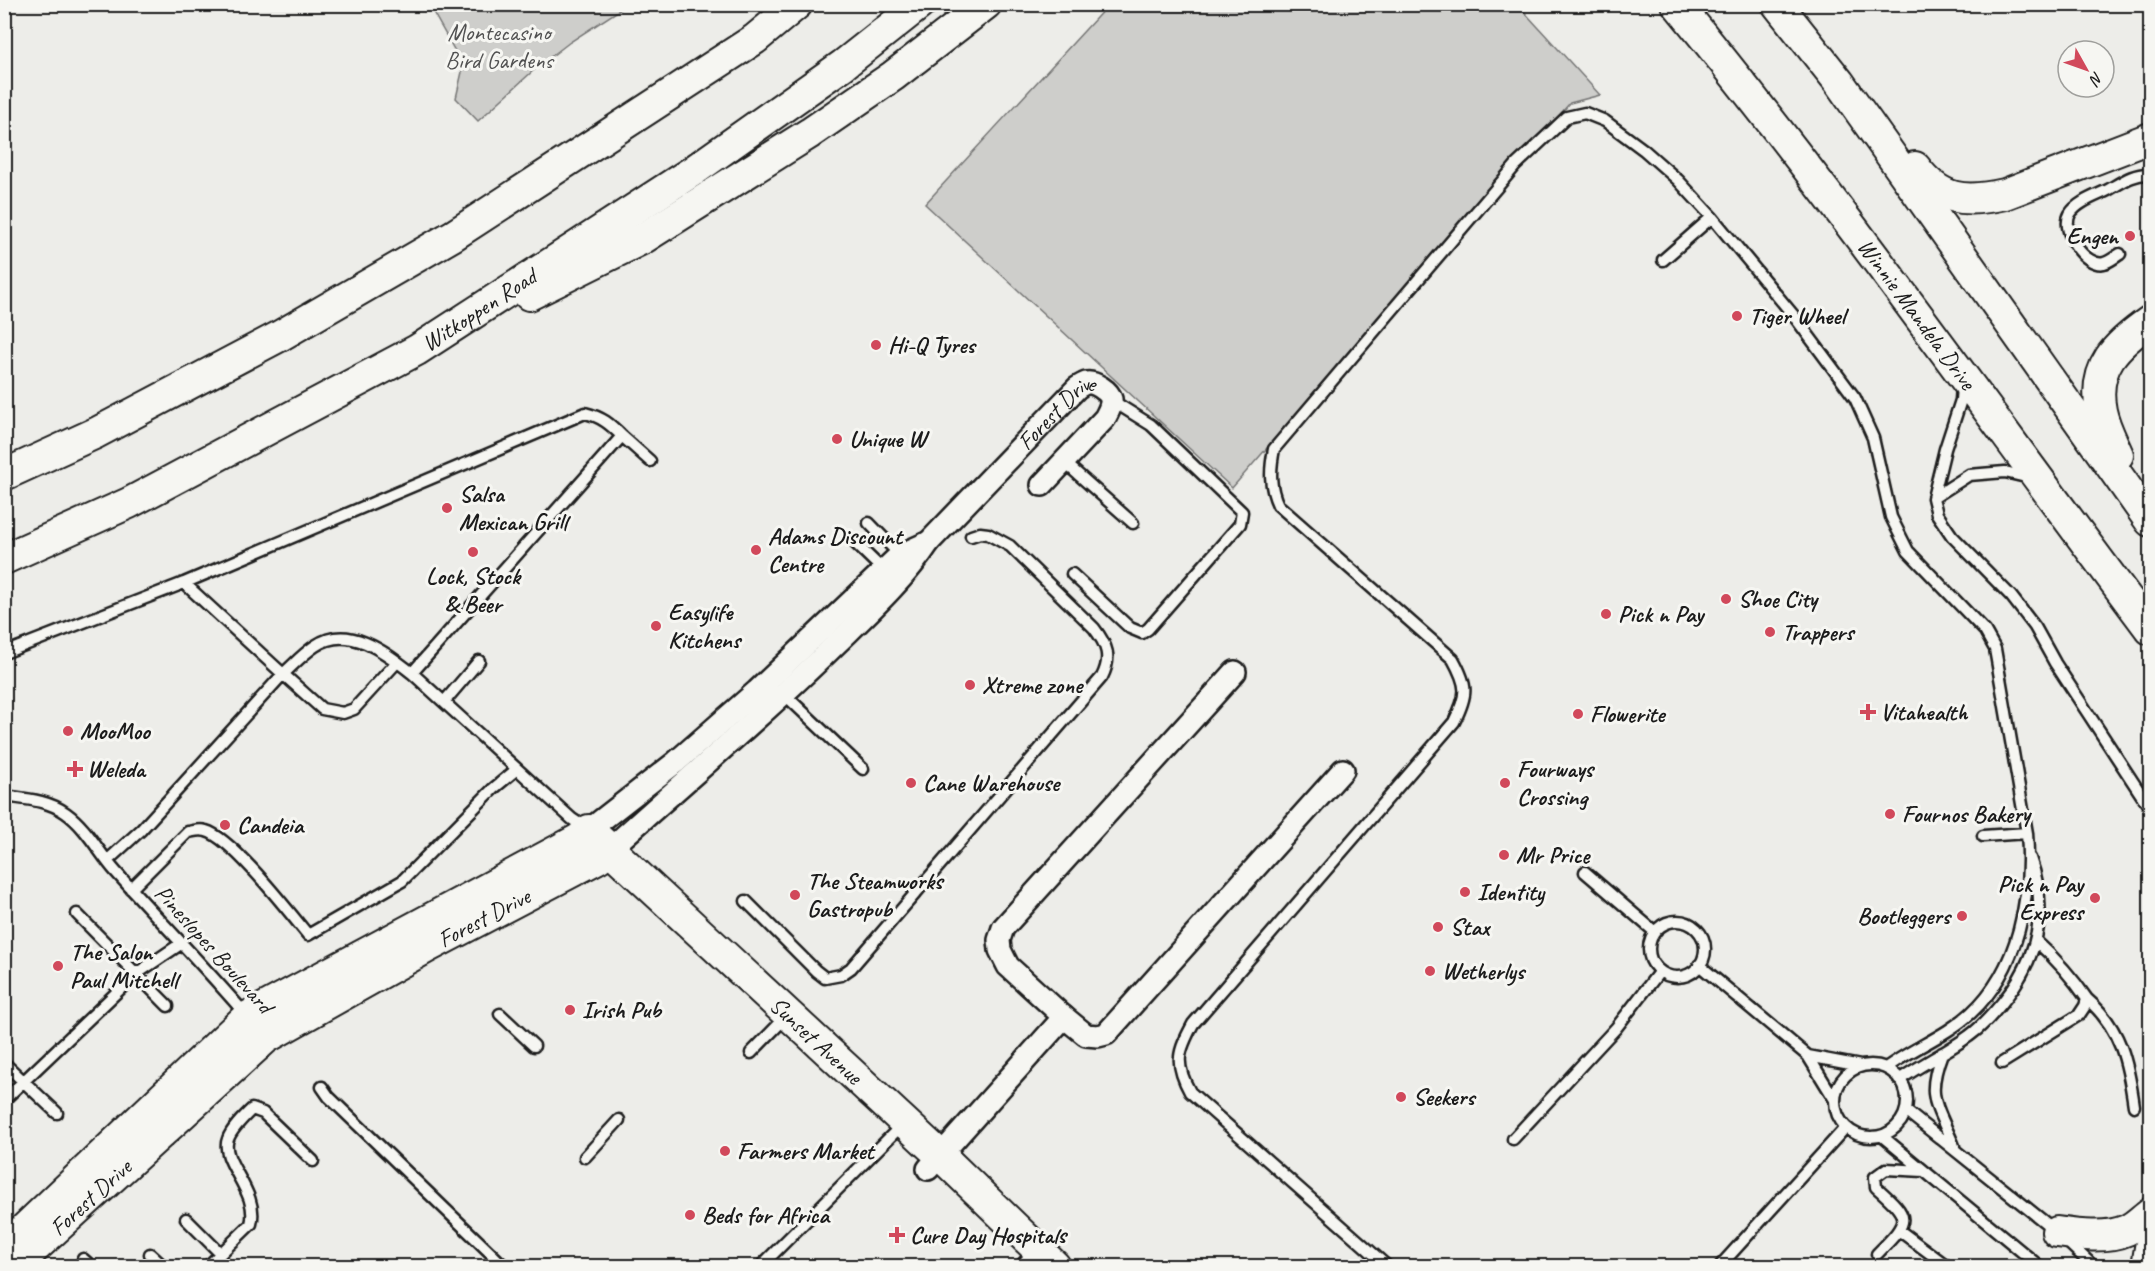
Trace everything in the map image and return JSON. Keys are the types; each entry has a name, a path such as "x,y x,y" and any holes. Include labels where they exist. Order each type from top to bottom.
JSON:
{"main road":[{"path":"755,39 784,4"},
{"path":"4,475 96,433 278,336 454,235 755,39 797,4"},
{"name":"Witkoppen Road","path":"4,559 129,503 417,350 693,171 843,65 920,4"},
{"path":"417,350 642,239 819,127 893,76 986,4"},
{"name":"Winnie Mandela Drive","path":"1677,4 1963,374 2039,481 2151,629"},
{"path":"1777,4 1839,82 2143,510"},
{"path":"1839,82 1873,112 1925,181 1934,189 1967,199 2005,194 2151,138"},
{"path":"2143,510 2102,414 2100,382 2109,357 2117,346 2151,321"},
{"name":"Sunset Avenue","path":"590,839 1039,1263"},
{"name":"Forest Drive","path":"4,1248 256,1027 590,839"},
{"name":"Forest Drive","path":"15,1266 256,1027"},
{"path":"2057,1232 2098,1236 2127,1230 2151,1213"},
{"path":"2147,1266 2151,1248"}],"street":[{"name":"Forest Drive","path":"590,839 668,768 929,542 1077,388 1085,383 1091,383 1102,388 1111,399 1105,418 1042,485"},
{"name":"Forest Drive","path":"590,839 785,695 889,577"},
{"path":"1235,672 1003,928 999,940 1000,950 1008,966 1064,1017 1086,1035 1106,1034 1343,770"},
{"path":"934,1162 1064,1017"}],"lane":[{"path":"1387,1266 1190,1092 1181,1076 1178,1058 1193,1024 1454,722 1465,693 1464,679 1453,659 1278,505 1272,492 1270,478 1274,449 1467,226 1516,165 1567,117 1585,113 1605,121 1644,150 1678,180 1712,217 1794,316 1855,398 1873,438 1891,517 1908,551 1992,640 2027,834 2029,855 2026,904 2002,971 1992,989 1971,1013 1933,1042 1897,1059 1886,1068"},
{"path":"2120,254 2105,263 2089,260 2069,236 2067,226 2069,216 2077,207 2136,175 2151,174"},
{"path":"1662,260 1712,217"},
{"path":"1963,374 1961,400 1945,448 1933,498 1936,514 1948,531 2011,596 2035,627 2055,663 2151,808"},
{"path":"1072,574 1130,628 1142,633 1233,532 1243,517 1242,512 1151,425 1111,399"},
{"path":"4,653 184,583 585,413 598,416 608,422 650,461"},
{"path":"412,673 622,435"},
{"path":"1063,461 1133,523"},
{"path":"1933,498 1969,475 2005,472 2039,481"},
{"path":"869,523 906,561"},
{"path":"747,902 825,978 841,975 851,968 1102,676 1107,667 1109,655 1104,641 1094,628 1010,546 988,534 980,533 971,536"},
{"path":"852,540 889,577"},
{"path":"184,583 322,709 343,713 354,709 398,662"},
{"name":"Sunset Avenue","path":"107,861 141,830 283,674 315,645 333,637 344,636 369,645 412,673 590,839"},
{"path":"444,702 479,661"},
{"path":"769,680 863,769"},
{"path":"131,889 188,832 207,831 218,837 267,886 308,935 402,881 493,789 517,769"},
{"name":"Pineslopes Boulevard","path":"4,796 51,804 67,814 83,829 131,889 256,1027"},
{"path":"1983,836 2027,834"},
{"path":"1899,1080 1971,1035 2008,995 2026,967 2036,941 2040,912 2037,877 2029,855"},
{"path":"1584,872 1655,932"},
{"path":"77,914 168,1006"},
{"path":"1678,921 1694,926 1704,940 1704,958 1700,965 1685,976 1668,975 1660,971 1651,957 1649,948 1655,932 1661,926 1678,921"},
{"path":"2036,941 2060,963 2087,999 2099,1009 2115,1032 2129,1071 2134,1106"},
{"path":"4,1100 136,974 182,943"},
{"path":"1700,965 1808,1056 1835,1100 1840,1119 1846,1127 1863,1136 1882,1136 1898,1126 1906,1111 1906,1090 1894,1073 1874,1065 1861,1066 1808,1056"},
{"path":"1513,1139 1616,1028 1660,971"},
{"path":"2002,1063 2079,1014 2087,999"},
{"path":"500,1014 534,1046"},
{"path":"751,1053 782,1022"},
{"path":"1942,1053 1935,1072 1932,1091 1938,1113 1955,1149"},
{"path":"4,1063 57,1113"},
{"path":"1835,1100 1837,1089 1843,1079 1851,1071 1861,1066"},
{"path":"322,1087 329,1097 504,1266"},
{"path":"208,1266 251,1224 254,1214 246,1190 228,1155 227,1140 252,1109 263,1113 313,1161"},
{"path":"1906,1111 2057,1232 2093,1266"},
{"path":"585,1157 619,1120"},
{"path":"1720,1266 1846,1127"},
{"path":"762,1266 898,1129"},
{"path":"1882,1136 2039,1266"},
{"path":"1877,1254 1900,1231 1902,1216 1899,1207 1876,1187 1875,1177 1886,1169 1924,1171"},
{"path":"186,1219 220,1253"},
{"path":"1900,1231 1947,1266"},
{"path":"150,1254 163,1266"}],"green space":[{"name":"Montecasino Bird Gardens","path":"429,5 627,5 570,42 535,69 478,121 456,98 462,72 460,60"},
{"path":"1108,5 1518,5 1600,95 1570,103 1232,488 925,204"}],"place":[{"name":"Engen","path":"2130,236"},
{"name":"Tiger Wheel","path":"1737,316"},
{"name":"Hi-Q Tyres","path":"876,345"},
{"name":"Unique W","path":"837,439"},
{"name":"Salsa Mexican Grill","path":"447,508"},
{"name":"Adams Discount Centre","path":"756,550"},
{"name":"Lock, Stock & Beer","path":"473,552"},
{"name":"Shoe City","path":"1726,599"},
{"name":"Pick n Pay","path":"1606,614"},
{"name":"Easylife Kitchens","path":"656,626"},
{"name":"Trappers","path":"1770,632"},
{"name":"Xtreme zone","path":"970,685"},
{"name":"Vitahealth","path":"1868,712"},
{"name":"Flowerite","path":"1578,714"},
{"name":"MooMoo","path":"68,731"},
{"name":"Weleda","path":"75,769"},
{"name":"Cane Warehouse","path":"911,783"},
{"name":"Fourways Crossing","path":"1505,783"},
{"name":"Fournos Bakery","path":"1890,814"},
{"name":"Candeia","path":"225,825"},
{"name":"Mr Price","path":"1504,855"},
{"name":"Identity","path":"1465,892"},
{"name":"The Steamworks Gastropub","path":"795,895"},
{"name":"Pick n Pay Express","path":"2095,898"},
{"name":"Bootleggers","path":"1962,916"},
{"name":"Stax","path":"1438,927"},
{"name":"The Salon Paul Mitchell","path":"58,966"},
{"name":"Wetherlys","path":"1430,971"},
{"name":"Irish Pub","path":"570,1010"},
{"name":"Seekers","path":"1401,1097"},
{"name":"Farmers Market","path":"725,1151"},
{"name":"Beds for Africa","path":"690,1215"},
{"name":"Cure Day Hospitals","path":"897,1235"}]}
